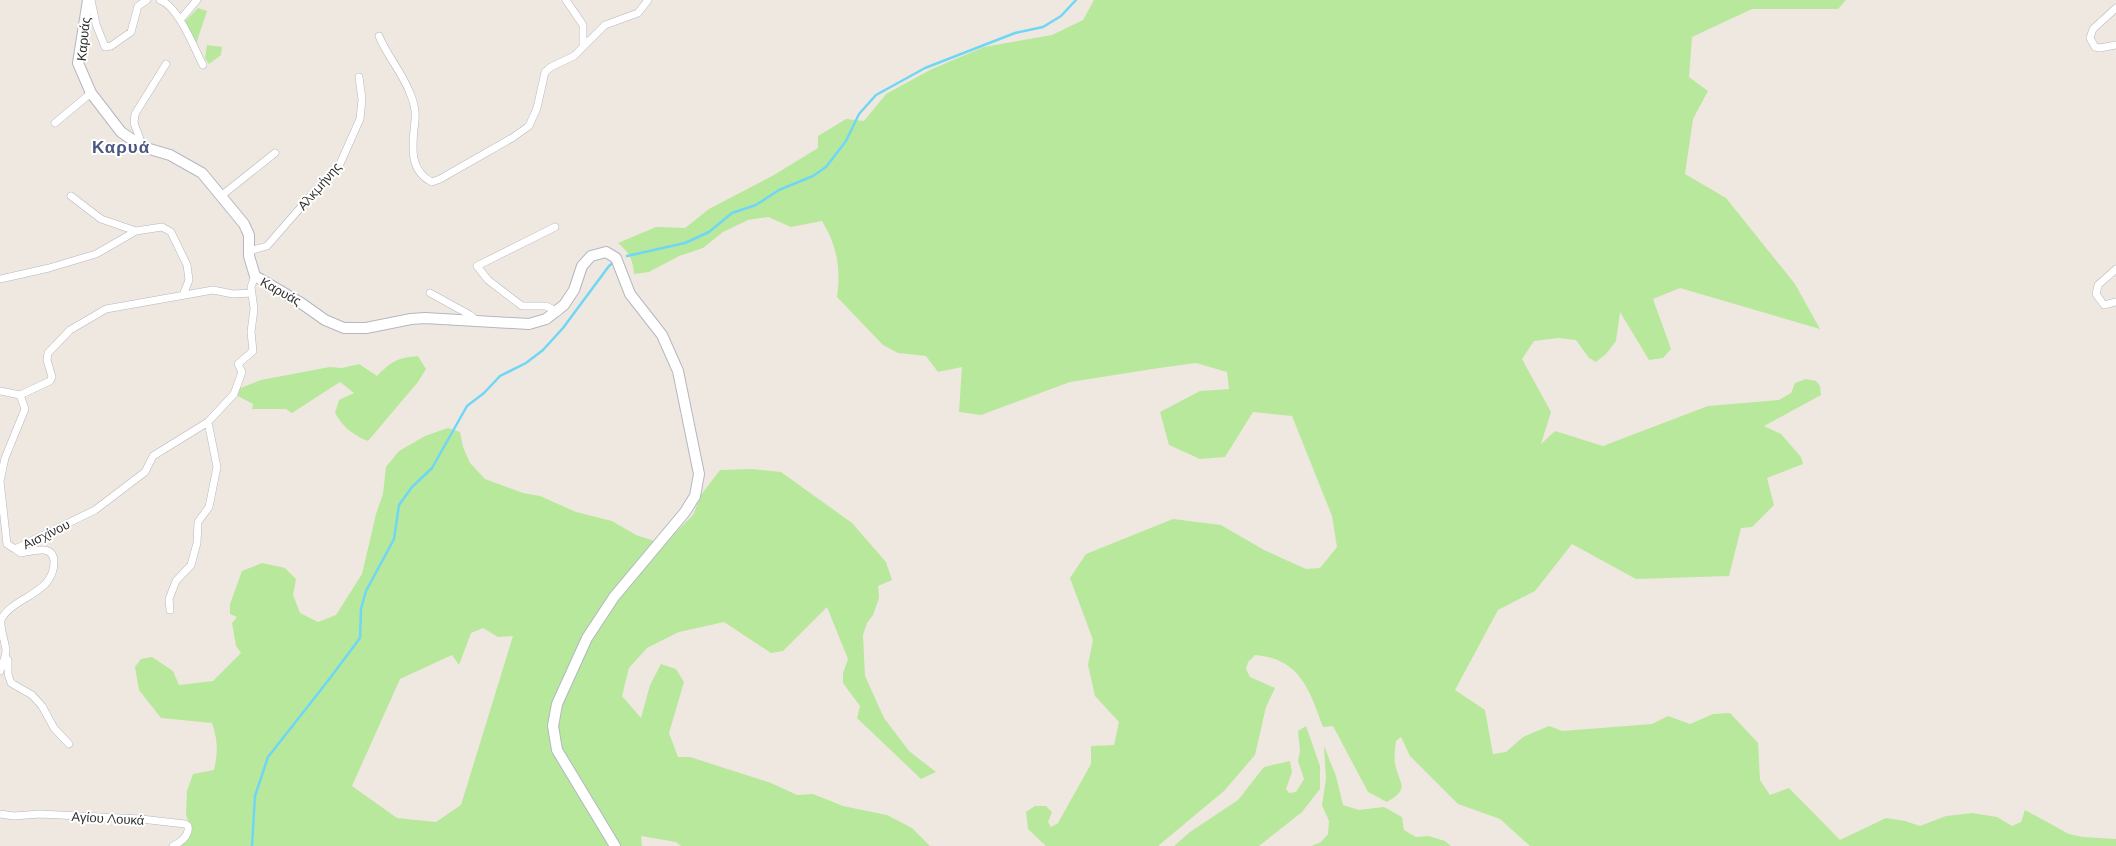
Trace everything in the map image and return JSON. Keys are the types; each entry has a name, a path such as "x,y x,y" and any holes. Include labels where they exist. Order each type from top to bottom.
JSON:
{"street":[{"name":"Καρυάς","path":"88,0 78,63 91,92 121,132 143,147 170,155 202,173 246,226 254,276 302,303 325,320 344,328 366,328 417,318 529,324 541,321 558,312"},
{"path":"91,0 96,24 106,47 111,46 131,32 138,6 147,0"},
{"path":"160,0 165,2 180,20 203,65"},
{"path":"180,20 197,0"},
{"path":"566,0 583,25 583,46"},
{"path":"379,36 410,93 415,112 412,133 414,159 423,178 432,182 440,180 512,138 529,126 538,108 545,72 551,67 574,56 605,25 633,16 643,8 648,0"},
{"path":"2116,8 2093,29 2090,38 2095,47 2100,48 2116,44"},
{"path":"143,147 134,123 135,114 166,64"},
{"name":"Αλκμήνης","path":"249,251 267,246 315,190 339,166 360,119 362,99 359,78"},
{"path":"55,123 91,92"},
{"path":"221,196 275,153"},
{"path":"71,196 101,219 136,231"},
{"path":"0,279 49,268 96,254 136,231 162,227 171,232 188,269 189,280 183,295"},
{"path":"554,227 477,266 488,280 522,306 546,306 558,312 572,294 581,268 589,258 602,252 609,253 615,257 621,266 630,294 662,335 678,371 699,474 695,496 685,512 614,597 587,638 554,714 553,726 557,750 615,846"},
{"path":"2116,269 2098,285 2096,294 2098,300 2104,305 2116,302"},
{"path":"0,392 20,395 50,382 52,377 47,360 48,353 74,326 106,309 213,290 233,294 252,293 254,276"},
{"name":"Αισχίνου","path":"20,395 25,409 5,458 0,481 7,544 15,549 95,510 145,472 153,456 208,422 234,394 242,372 238,364 253,351 251,332 254,313 252,293"},
{"path":"430,293 470,315 476,320"},
{"path":"170,610 169,599 176,581 191,565 197,543 198,522 208,507 217,467 208,422"},
{"path":"0,671 6,649 0,626 2,619 12,609 42,588 54,569 52,554 44,550 21,553 15,549"},
{"path":"5,657 8,660 8,674 11,684 32,695 42,706 54,728 69,744"},
{"name":"Αγίου Λουκά","path":"0,814 14,816 40,814 141,819 185,824 188,826 188,832 183,840 173,846"}],"green space":[{"path":"1094,0 1846,0 1838,9 1752,9 1692,37 1689,77 1708,91 1693,119 1685,174 1726,198 1795,284 1820,329 1680,288 1653,299 1671,349 1663,358 1649,360 1620,312 1616,341 1606,354 1596,362 1589,358 1576,340 1558,338 1534,341 1522,359 1551,412 1541,444 1555,431 1603,446 1708,406 1779,400 1791,393 1795,383 1806,379 1816,381 1820,386 1821,395 1764,426 1781,434 1801,457 1803,464 1767,478 1774,505 1752,527 1741,528 1729,576 1636,579 1572,544 1535,591 1498,610 1455,690 1485,710 1493,754 1506,752 1523,737 1549,726 1562,731 1652,724 1668,716 1690,724 1713,714 1730,713 1758,743 1760,780 1770,795 1789,788 1840,840 1886,818 1905,821 1920,826 1946,816 1972,813 1997,817 2012,826 2021,822 2025,810 2069,834 2083,837 2116,839 2116,846 1530,846 1500,819 1458,804 1410,756 1401,737 1396,741 1395,755 1395,763 1402,785 1399,793 1387,802 1368,792 1333,726 1323,727 1313,700 1301,678 1283,663 1270,658 1255,655 1248,662 1246,669 1250,677 1275,688 1266,707 1255,755 1224,791 1158,846 1046,846 1028,829 1026,812 1035,806 1046,806 1052,812 1048,822 1051,827 1058,823 1091,764 1091,746 1114,745 1119,722 1095,696 1088,665 1093,640 1070,578 1086,554 1173,519 1221,525 1264,550 1306,569 1320,568 1337,547 1332,516 1292,416 1253,412 1225,457 1200,459 1169,445 1160,412 1200,391 1229,389 1227,372 1196,363 1070,382 981,415 959,412 962,367 938,372 926,356 898,353 883,345 837,297 837,258 831,239 822,221 791,227 768,217 748,220 723,232 703,248 679,256 649,272 634,274 630,257 618,243 656,227 685,228 709,209 774,175 818,148 818,136 846,119 864,121 886,94 932,69 984,47 1052,35 1083,20"},
{"path":"198,8 207,11 196,44 184,22"},
{"path":"207,45 222,47 221,55 209,64 205,58"},
{"path":"418,356 426,369 418,382 368,441 349,430 335,413 339,400 354,393 340,382 292,413 286,409 252,409 253,404 236,395 238,389 261,380 330,367 342,368 359,364 377,376 395,361"},
{"path":"448,428 460,432 463,447 470,463 485,479 523,493 540,496 576,512 612,521 636,535 664,544 693,515 701,495 720,470 751,469 781,472 852,523 886,562 892,580 878,586 879,598 873,615 867,623 863,635 865,676 884,718 909,751 936,772 921,779 857,718 860,706 843,683 843,673 848,659 827,607 783,651 771,653 724,622 679,632 647,648 629,668 622,696 641,718 650,685 661,664 676,669 684,682 669,733 678,757 690,757 771,783 797,795 813,794 843,806 887,815 912,828 930,846 681,846 676,842 641,836 642,846 178,846 186,840 192,832 186,815 187,791 193,774 214,770 217,752 215,735 212,723 161,718 139,690 135,667 141,659 152,657 173,671 179,685 213,681 241,653 236,646 232,623 237,617 230,614 230,604 242,571 262,563 285,568 296,579 293,595 300,613 318,622 336,615 362,574 376,514 383,494 386,467 399,451 425,436","holes":["483,628 498,637 513,636 461,805 436,822 397,818 352,786 400,679 452,655 459,665 471,633"]},
{"path":"1306,726 1320,766 1320,789 1302,812 1259,846 1174,846 1190,832 1238,800 1264,767 1290,761 1292,772 1286,789 1289,793 1296,792 1304,779 1298,761 1300,751 1298,731"},
{"path":"1324,746 1336,776 1343,805 1359,810 1384,807 1402,817 1404,830 1416,837 1429,836 1445,841 1451,846 1311,846 1321,842 1328,834 1329,821 1322,805 1326,779"}],"waterway":[{"path":"627,256 685,243 709,232 732,213 756,205 779,190 813,176 826,167 846,141 859,114 876,95 925,68 1015,33 1043,27 1061,16 1076,0"},
{"path":"252,846 255,796 268,757 360,638 361,609 366,591 394,539 399,505 412,487 432,468 467,406 484,393 500,376 526,363 543,350 563,328 609,266 615,261"}],"district":[{"name":"Καρυά","path":"121,147"}]}
